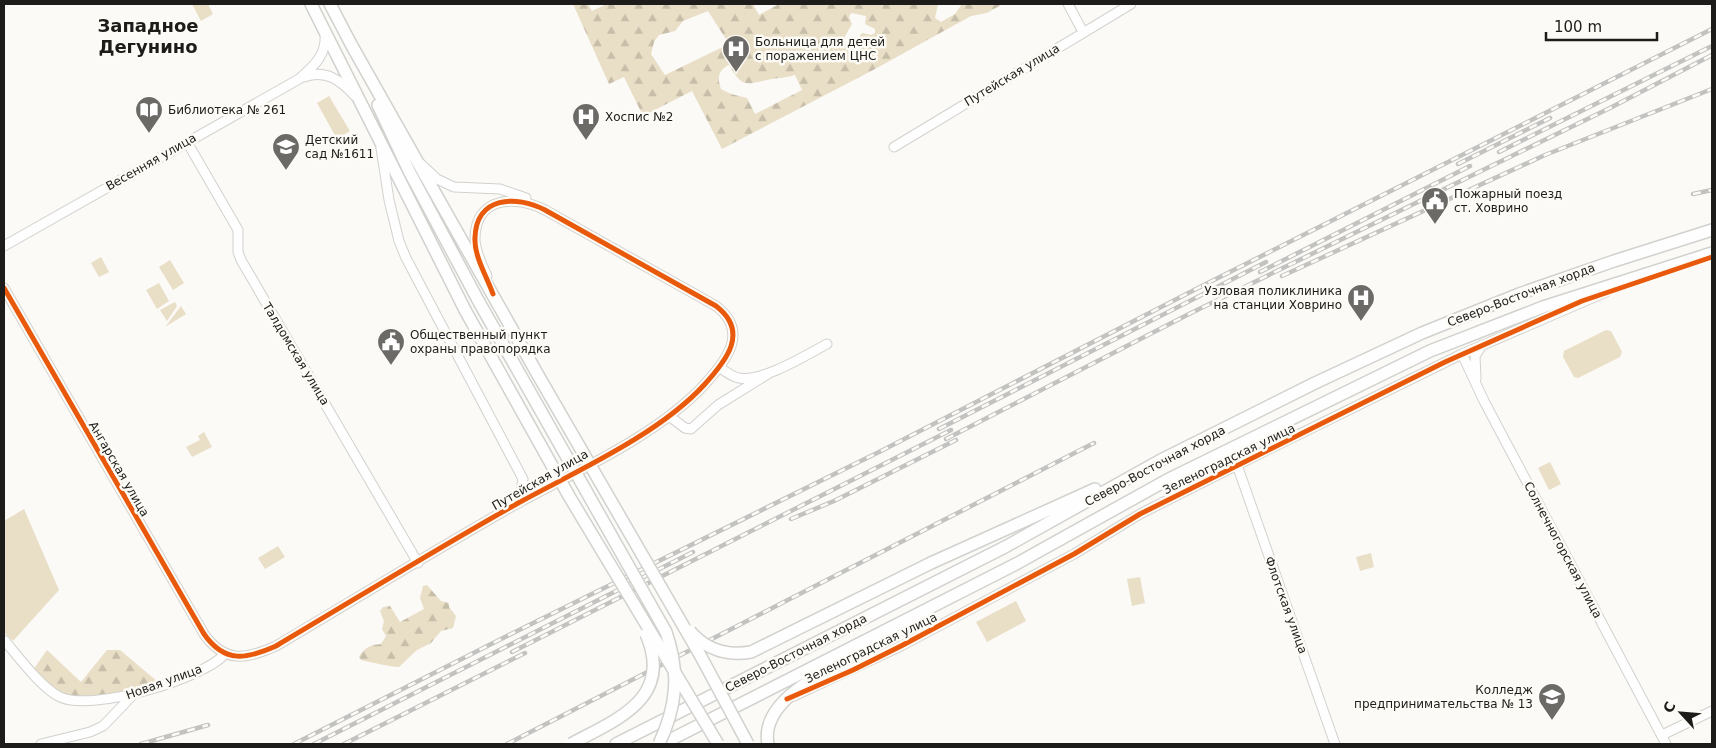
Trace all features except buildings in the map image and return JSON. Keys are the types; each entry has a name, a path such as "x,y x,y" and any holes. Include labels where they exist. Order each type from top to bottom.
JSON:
{"main road":[{"path":"329,4 748,744"},
{"path":"313,7 381,146 465,310 545,455 718,744"},
{"path":"352,46 409,171 479,302 666,632 675,662 676,694 673,711 661,744"},
{"name":"Северо-Восточная хорда","path":"616,744 860,621 1005,546 1159,462 1315,383 1422,333 1519,294 1712,230"},
{"name":"Северо-Восточная хорда","path":"661,744 1016,564 1167,480 1353,387 1430,351 1543,307 1712,253"},
{"path":"666,597 695,637 709,647 732,653 751,652 985,537 1159,462"},
{"path":"571,744 626,714 641,701 649,687 653,670 652,651 634,605"},
{"path":"768,744 767,730 771,716 787,699 866,644 927,608"}],"street":[{"path":"313,7 329,4"},
{"path":"1068,4 1083,32"},
{"name":"Путейская улица","path":"894,147 1131,4"},
{"name":"Весенняя улица","path":"4,246 299,79 316,65 322,55 326,41 324,31"},
{"name":"Весенняя улица","path":"299,79 313,74 328,75 342,83 359,101"},
{"name":"Талдомская улица","path":"188,142 238,230 238,252 244,266 418,563"},
{"path":"381,146 399,241 406,258 523,479 519,503"},
{"path":"415,158 437,179 448,185 459,188 490,188 510,191 527,198 545,210"},
{"path":"493,294 474,240 479,222 489,209 505,200 523,201 545,210"},
{"name":"Путейская улица","path":"225,654 249,656 276,646 519,503 634,439 669,416 703,386 719,367 733,340 733,325 725,312 545,210"},
{"name":"Зеленоградская улица","path":"787,699 853,670 901,646 1074,554 1140,514 1462,354 1582,301 1712,257"},
{"name":"Ангарская улица","path":"4,288 204,634 210,643 225,654"},
{"path":"669,416 685,428 691,429 718,405 771,372 827,344"},
{"path":"1476,384 1475,356 1482,345"},
{"name":"Солнечногорская улица","path":"1462,354 1666,744"},
{"path":"719,367 740,378 771,372"},
{"name":"Флотская улица","path":"1237,465 1335,744"},
{"name":"Новая улица","path":"4,640 57,696 84,701 132,696 203,669 215,663 225,654"},
{"path":"41,744 90,732 103,726 132,696"},
{"path":"1662,735 1712,710"}],"green space":[{"path":"192,4 208,4 213,14 201,21"},
{"name":"Больница для детей с поражением ЦНС","path":"573,4 588,4 592,11 607,4 753,4 759,15 779,4 938,4 935,18 941,22 955,14 962,4 1003,4 987,13 971,16 875,69 722,149 692,91 643,116 624,77 609,84","holes":["708,11 729,44 665,75 651,54 654,42 659,35 675,31 683,21","851,13 866,16 865,24 875,29 875,33 871,35 863,33 860,35 862,46 859,49 852,49 845,45 844,38 852,24 849,17","729,65 737,77 744,83 795,75 802,90 755,114 747,98 721,89 719,75"]},
{"path":"329,96 350,131 337,139 317,103"},
{"path":"101,257 109,272 99,277 91,263"},
{"path":"170,260 184,283 173,290 159,267"},
{"path":"159,283 169,301 157,309 146,290"},
{"path":"175,302 177,306 167,321 160,310"},
{"path":"181,306 186,314 165,327"},
{"path":"1606,330 1611,331 1622,352 1620,357 1578,378 1574,377 1563,357 1564,351"},
{"path":"204,432 212,447 192,457 186,447 200,440 198,436"},
{"path":"1550,462 1561,484 1549,490 1538,468"},
{"path":"24,509 59,590 13,641 4,632 4,521"},
{"path":"278,546 285,557 265,569 258,558"},
{"path":"1371,553 1374,567 1360,571 1356,557"},
{"path":"1140,577 1145,603 1132,606 1127,579"},
{"path":"427,585 441,601 449,603 449,607 456,616 453,628 441,631 431,643 417,650 399,667 361,660 359,657 363,651 371,646 381,644 386,636 382,629 384,621 380,611 383,607 390,606 400,622 424,609 420,598 423,586"},
{"path":"1016,601 1026,621 987,642 976,622"},
{"path":"47,650 81,682 107,650 120,650 158,682 93,699 58,694 33,670"}],"railway":[{"path":"294,744 505,637 881,451 1202,286 1712,29"},
{"path":"1499,152 1712,46"},
{"path":"946,439 1189,314 1610,108 1712,55"},
{"path":"1282,276 1545,155 1712,89"},
{"path":"1458,164 1550,118"},
{"path":"1260,272 1470,166"},
{"path":"1693,194 1712,190"},
{"path":"939,429 1266,262"},
{"path":"512,652 951,430"},
{"path":"791,519 834,501 956,440"},
{"path":"507,744 1094,443"},
{"path":"314,744 693,552"},
{"path":"344,744 525,653"},
{"path":"141,744 208,725"}],"cycle path":[{"path":"4,288 204,634 220,650 237,656 255,654 276,646 489,519 642,435 686,403 704,385 726,356 733,336 732,326 726,316 716,306 545,210 522,202 510,201 490,207 482,214 477,224 475,245 481,266 493,294"},
{"path":"787,699 853,670 901,646 1074,554 1140,514 1445,362 1582,301 1712,257"}],"place":[{"name":"Больница для детей с поражением ЦНС","path":"736,73"},
{"name":"Библиотека № 261","path":"149,134"},
{"name":"Хоспис №2","path":"586,141"},
{"name":"Детский сад №1611","path":"286,171"},
{"name":"Пожарный поезд ст. Ховрино","path":"1435,225"},
{"name":"Узловая поликлиника на станции Ховрино","path":"1361,322"},
{"name":"Общественный пункт охраны правопорядка","path":"391,366"},
{"name":"Колледж предпринимательства № 13","path":"1552,721"}],"district":[{"name":"Западное Дегунино","path":"148,36"}]}
